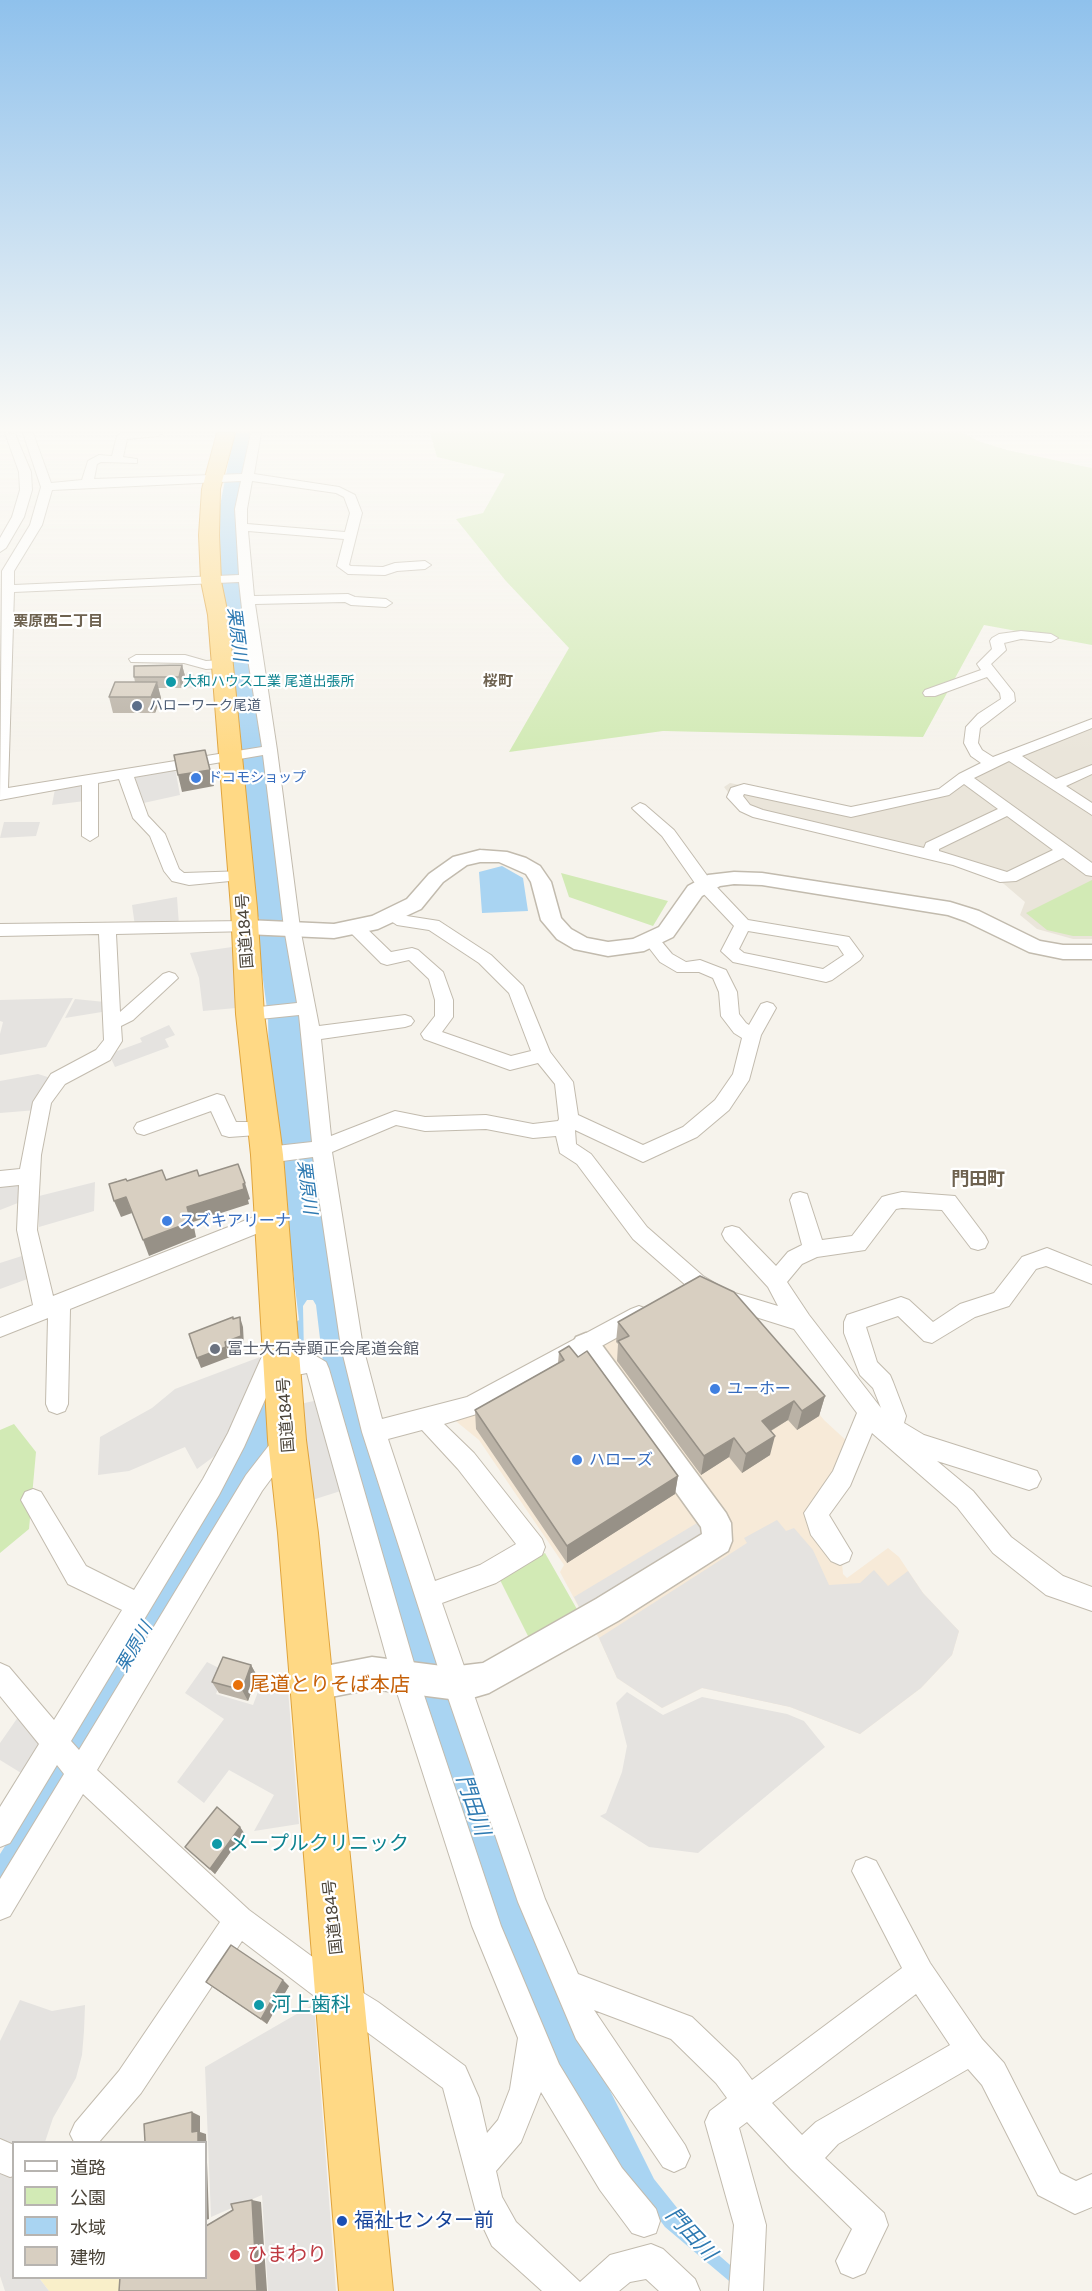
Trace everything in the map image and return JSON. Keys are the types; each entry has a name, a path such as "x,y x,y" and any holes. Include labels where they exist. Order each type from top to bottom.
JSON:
{"highway":[{"name":"国道184号","path":"210,540 216,580 220,664 233,755 240,875 252,928 264,1129 272,1154 271,1219 285,1357 287,1440 298,1533 366,2291"}],"street":[{"path":"26,540 4,571 7,588 0,795 267,751"},
{"path":"242,540 243,578 249,600 288,928 300,1008 310,1034 318,1148 352,1347 374,1432 428,1596 453,1683 532,1902 587,2028 674,2156"},
{"path":"350,540 343,566 348,570 385,571 395,567 425,565"},
{"path":"7,588 243,578"},
{"path":"249,600 348,598 351,601 386,603"},
{"path":"992,764 976,753 971,743 973,727 983,717 1008,701 1007,693 988,672 984,664 999,650 998,641 1004,637 1020,635 1051,638"},
{"path":"136,659 185,659 206,665 220,664"},
{"path":"930,693 988,672"},
{"path":"1064,851 1010,877 1000,877 958,861 758,814 745,808 735,797 736,791 744,789 851,812 944,792 964,777 1092,723"},
{"path":"1011,756 1092,810"},
{"path":"1055,785 1092,769"},
{"path":"123,775 127,778 141,818 157,834 172,871 178,877 189,880 240,875"},
{"path":"964,777 1092,871"},
{"path":"90,781 90,836"},
{"path":"640,808 668,833 705,885 743,925 843,941 854,956 826,976 739,958 730,951 743,925"},
{"path":"930,855 932,846 1008,810"},
{"path":"838,834 851,812"},
{"path":"0,930 288,928 334,931 356,928 394,915 414,904 447,868 460,861 480,856 500,856 519,862 533,870 541,882 551,920 564,934 581,944 608,950 637,946 666,932 685,902 695,891 715,880 734,878 762,879 950,909 972,916 1036,947 1063,952 1092,952"},
{"path":"394,915 403,921 433,925 485,959 517,990 542,1054 564,1082 567,1148 584,1159 614,1195 640,1233 696,1282 722,1298 801,1322"},
{"path":"57,1404 52,1306 27,1230 31,1155 42,1102 60,1077 103,1055 111,1047 113,1041 107,928"},
{"path":"356,928 387,958 412,954 437,976 444,999 444,1017 430,1034 510,1063 542,1054"},
{"path":"651,940 666,958 683,968 700,966 720,974 728,992 730,1016 740,1028 752,1035"},
{"path":"112,1023 127,1016 169,978"},
{"path":"256,1013 300,1008"},
{"path":"272,1154 318,1148 395,1118 425,1124 486,1122 533,1131 567,1124 644,1154 690,1132 722,1105 742,1075 752,1035 767,1008"},
{"path":"310,1034 405,1021"},
{"path":"144,1128 217,1101 229,1130 264,1129"},
{"path":"0,1179 30,1176"},
{"path":"800,1200 814,1249"},
{"path":"776,1281 795,1258 814,1249 858,1244 890,1203 902,1200 948,1202 978,1242"},
{"path":"0,1328 271,1219"},
{"path":"732,1234 776,1281 801,1322 882,1424 965,1499 1002,1545 1055,1586 1092,1599"},
{"path":"882,1424 895,1416 882,1382 868,1368 855,1333 855,1322 901,1306 932,1334 968,1310 1001,1300 1029,1263 1047,1257 1092,1275"},
{"path":"676,1294 696,1282"},
{"path":"374,1432 472,1406 656,1305"},
{"path":"310,1685 372,1673 453,1683 472,1682 489,1677 599,1615 717,1541 716,1523 586,1345"},
{"path":"0,1906 140,1606 216,1478 241,1429 285,1357 310,1363 318,1369 487,1926 554,2084 611,2180 644,2221"},
{"path":"428,1418 432,1427 466,1461 533,1547 487,1574 428,1596"},
{"path":"840,1553 820,1527 816,1513 842,1478 866,1419 882,1424 918,1444 1029,1479"},
{"path":"0,1833 69,1758 254,1484 287,1440"},
{"path":"33,1500 77,1575 140,1606"},
{"path":"0,1676 84,1777 239,1920 341,1997 367,2013 454,2077 463,2098 487,2201 504,2234 567,2291"},
{"path":"866,1870 920,1973 972,2050 993,2074 1049,2184 1075,2198 1092,2190"},
{"path":"86,2134 130,2082 239,1920"},
{"path":"746,2291 750,2225 721,2122 920,1973"},
{"path":"570,1985 681,2028 728,2072 749,2101 802,2158 872,2225 853,2260"},
{"path":"479,2167 510,2131 526,2089 533,2037"},
{"path":"802,2158 827,2133 972,2050"},
{"path":"593,2291 622,2267 651,2261 683,2291"}],"shaded area":[{"path":"187,672 195,675 210,672 211,689 183,688"},
{"path":"1092,719 1092,939 1073,939 1037,929 1020,915 1025,902 1004,884 986,875 950,863 740,808 724,787 730,783 853,808 938,790"},
{"path":"175,768 180,795 139,804 128,777"},
{"path":"86,784 85,801 52,805 55,789"},
{"path":"4,822 40,822 36,836 0,838"},
{"path":"177,897 179,925 135,926 132,905"},
{"path":"232,947 236,1008 203,1011 199,978 190,953"},
{"path":"73,998 46,1047 0,1055 0,1034 3,1022 0,1021 0,1000"},
{"path":"75,999 105,1002 108,1011 65,1018"},
{"path":"169,1025 175,1035 165,1039 169,1047 115,1067 109,1054 142,1042 140,1038"},
{"path":"38,1074 54,1079 37,1110 0,1113 0,1081"},
{"path":"24,1181 23,1201 0,1210 0,1183"},
{"path":"95,1182 94,1211 39,1227 39,1196"},
{"path":"28,1254 33,1277 0,1289 0,1263"},
{"path":"661,1307 736,1312 824,1420 849,1443 812,1512 842,1563 843,1574 847,1578 888,1548 899,1557 923,1593 959,1631 952,1655 921,1688 860,1734 790,1707 702,1688 662,1708 617,1678 599,1638 583,1615 560,1572 564,1565 479,1440 452,1418"},
{"path":"260,1357 224,1449 197,1469 185,1447 129,1471 98,1475 100,1437 152,1408 175,1389"},
{"path":"323,1399 347,1489 309,1501 300,1404"},
{"path":"777,1520 786,1531 794,1528 813,1550 829,1585 860,1583 874,1570 888,1586 908,1571 923,1593 959,1631 952,1655 921,1688 860,1734 790,1707 702,1688 662,1708 617,1678 599,1638 747,1543 744,1538"},
{"path":"697,1523 708,1538 583,1615 574,1597"},
{"path":"207,1662 225,1671 216,1694 253,1705 264,1676 288,1690 299,1824 254,1831 274,1795 229,1770 204,1803 177,1782 224,1719 185,1693"},
{"path":"627,1692 663,1715 702,1697 787,1714 804,1721 825,1747 698,1853 649,1847 600,1816 606,1813 622,1772 627,1746 616,1703"},
{"path":"23,1710 48,1740 26,1776 0,1760 0,1743"},
{"path":"20,2000 52,2011 85,2005 82,2055 76,2078 53,2118 45,2141 12,2141 12,2152 0,2145 0,2041"},
{"path":"314,2004 336,2291 268,2291 262,2195 211,2217 205,2067"},
{"path":"12,2155 12,2279 40,2279 49,2291 5,2291 0,2276 0,2172"}],"green space":[{"path":"473,540 1092,540 1092,645 984,625 923,737 663,731 509,752 569,648 505,580"},
{"path":"561,873 668,901 653,926 569,897"},
{"path":"1092,880 1092,936 1073,936 1047,930 1026,913"},
{"path":"14,1424 36,1452 29,1529 0,1553 0,1430"},
{"path":"545,1553 578,1611 529,1638 497,1574"}],"sand":[{"path":"40,2279 130,2279 130,2291 49,2291"}],"water":[{"path":"218,540 242,540 262,750 296,987 312,1144 355,1379 559,1988 654,2179 706,2244 760,2291 741,2291 665,2227 633,2184 618,2172 542,2039 448,1782 324,1372 316,1305 313,1300 307,1300 303,1306 304,1355 299,1353 268,1448 0,1886 0,1854 59,1760 264,1404 296,1322 299,1320 269,1074 268,1016 258,943 259,918 256,912"},
{"path":"502,866 523,878 528,911 482,913 479,872"}],"building":[{"path":"182,665 179,677 134,677 134,666"},
{"path":"115,682 157,682 151,697 109,697"},
{"path":"205,750 210,770 178,775 174,755"},
{"path":"238,1164 245,1183 243,1184 244,1189 187,1207 191,1222 143,1240 126,1197 114,1201 109,1184 162,1170 166,1180 197,1170 199,1176"},
{"name":"ユーホー","path":"700,1276 734,1292 825,1396 802,1411 794,1401 762,1421 775,1436 746,1454 734,1438 704,1456 618,1341 629,1336 618,1322"},
{"path":"233,1317 233,1319 240,1317 241,1336 225,1342 226,1347 197,1358 189,1334"},
{"name":"ハローズ","path":"569,1346 578,1357 587,1351 678,1476 567,1546 475,1410 564,1360 559,1352"},
{"path":"223,1657 251,1665 242,1690 212,1682"},
{"name":"メープルクリニック","path":"217,1807 240,1827 210,1869 185,1847"},
{"name":"河上歯科","path":"231,1945 283,1980 261,2019 206,1982"},
{"path":"192,2112 192,2132 198,2131 198,2141 145,2141 144,2124"},
{"name":"ひまわり","path":"252,2200 257,2291 119,2291 120,2279 207,2279 207,2225 233,2210 231,2204"}],"place":[{"name":"大和ハウス工業 尾道出張所","path":"171,682"},
{"name":"ハローワーク尾道","path":"137,706"},
{"name":"ドコモショップ","path":"196,778"},
{"name":"スズキアリーナ","path":"167,1221"},
{"name":"冨士大石寺顕正会尾道会館","path":"215,1349"},
{"name":"ユーホー","path":"715,1389"},
{"name":"ハローズ","path":"577,1460"},
{"name":"尾道とりそば本店","path":"238,1685"},
{"name":"メープルクリニック","path":"217,1844"},
{"name":"河上歯科","path":"259,2005"},
{"name":"福祉センター前","path":"342,2221"},
{"name":"ひまわり","path":"235,2255"}],"district":[{"name":"栗原西二丁目","path":"58,621"},
{"name":"桜町","path":"498,681"},
{"name":"門田町","path":"978,1179"}],"water label":[{"name":"栗原川","path":"237,634"},
{"name":"栗原川","path":"307,1187"},
{"name":"栗原川","path":"134,1647"},
{"name":"門田川","path":"473,1805"},
{"name":"門田川","path":"691,2234"}]}
